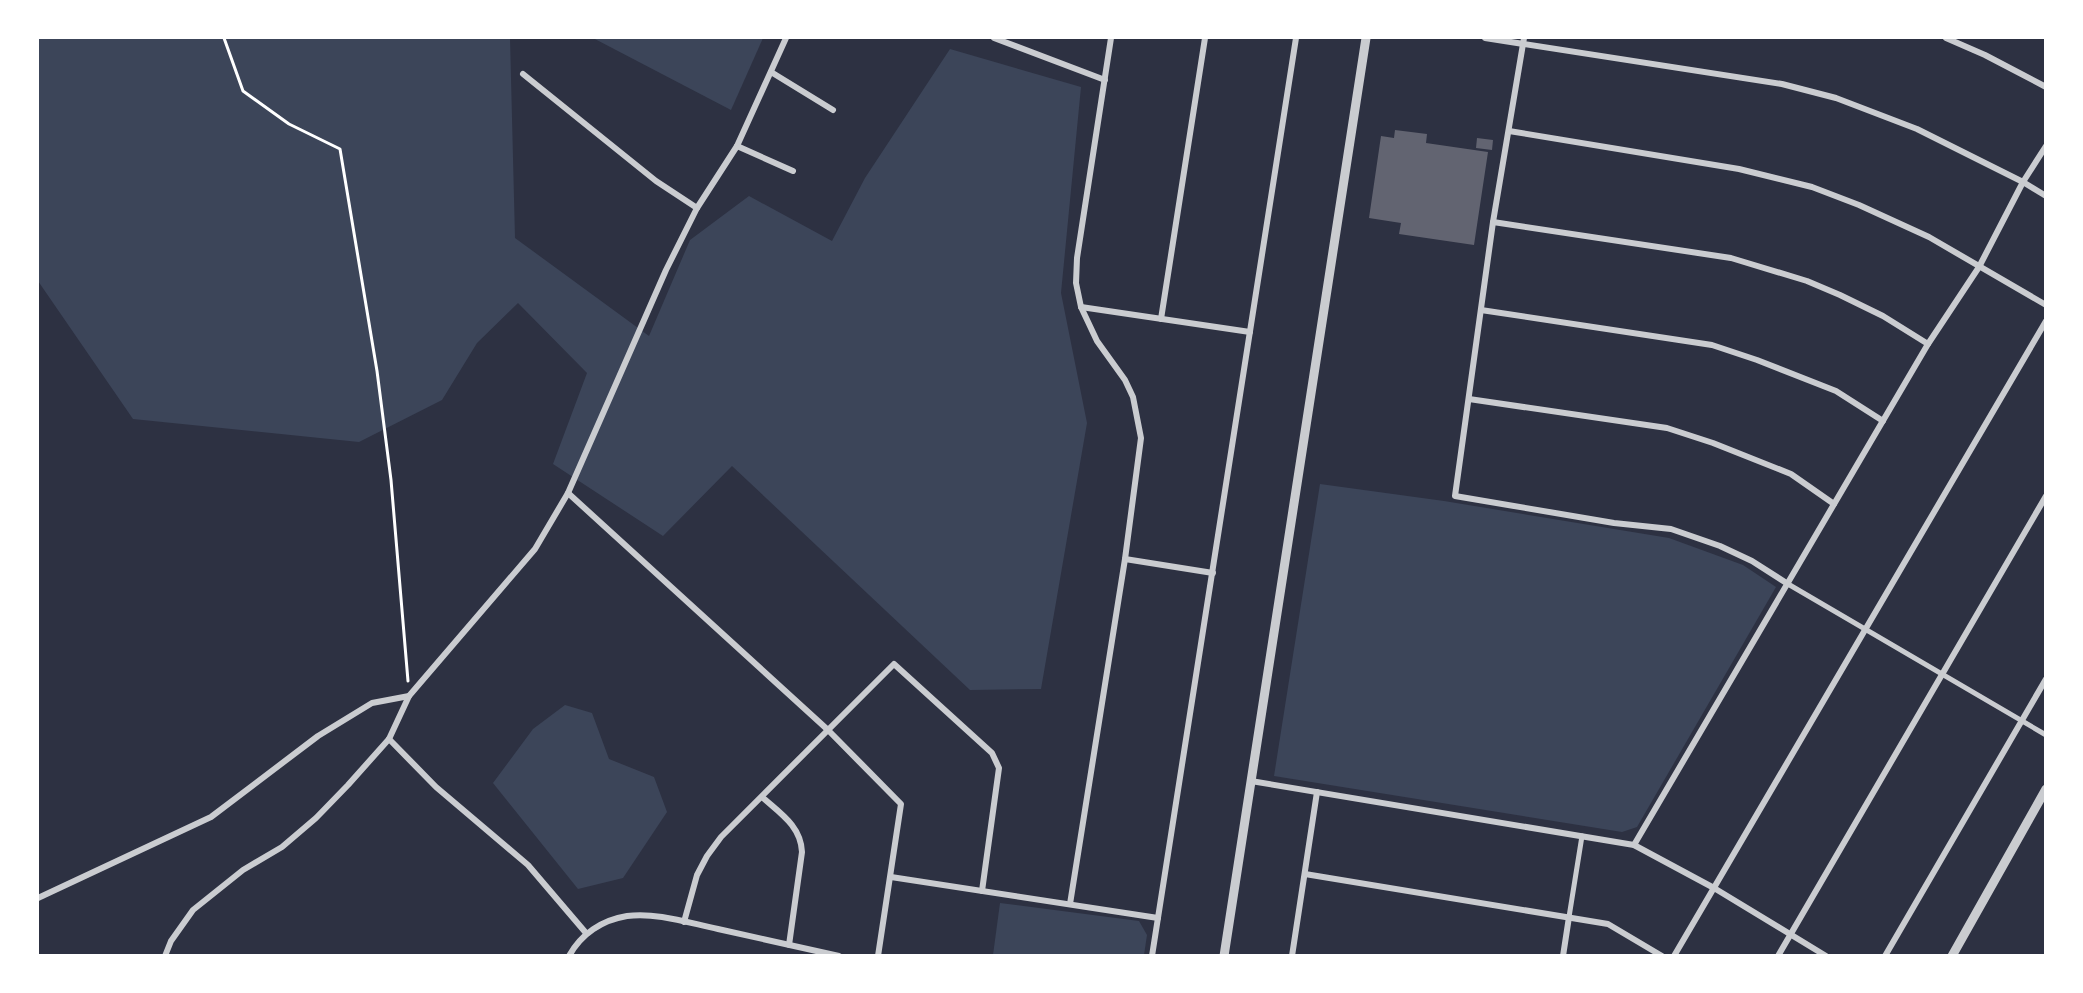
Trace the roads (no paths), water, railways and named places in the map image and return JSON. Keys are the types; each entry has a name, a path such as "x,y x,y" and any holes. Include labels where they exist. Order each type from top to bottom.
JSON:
{"street":[{"path":"165,956 171,941 193,910 243,870 282,847 316,818 348,785 389,739 409,696 535,549 568,493 666,270 697,208 737,146 786,38"},
{"path":"994,38 1105,80"},
{"path":"1070,904 1125,559 1141,438 1134,397 1125,380 1097,341 1081,307 1076,283 1077,258 1111,38"},
{"path":"1161,319 1205,38"},
{"path":"1152,956 1296,38"},
{"path":"1224,956 1366,38"},
{"path":"1485,38 1523,40 1782,84 1836,98 1917,129 2046,195"},
{"path":"1946,38 1985,54 2046,87"},
{"path":"1523,40 1494,222 1455,496 1614,523 1671,530 1731,551 1752,561 1865,630 2046,735"},
{"path":"771,72 833,110"},
{"path":"524,74 656,181 697,208"},
{"path":"1509,131 1739,169 1812,187 1859,205 1929,237 2046,305"},
{"path":"737,146 793,171"},
{"path":"1634,845 1928,344 1979,267 2023,182 2046,146"},
{"path":"1494,222 1731,258 1807,281 1840,295 1883,316 1928,344"},
{"path":"1081,307 1250,332"},
{"path":"1481,310 1712,345 1836,391 1883,421"},
{"path":"1674,956 2046,321"},
{"path":"1469,399 1667,428 1713,443 1791,474 1834,504"},
{"path":"568,493 828,730 901,804 878,956"},
{"path":"1778,956 2046,496"},
{"path":"1125,559 1213,573"},
{"path":"684,922 697,875 706,856 721,837 894,663 992,753 999,768 982,891"},
{"path":"1885,956 2046,679"},
{"path":"38,898 211,817 318,736 372,703 409,696"},
{"path":"389,739 436,787 528,865 586,933"},
{"path":"1251,781 1634,845 1714,888 1826,956"},
{"path":"1952,956 2046,789"},
{"path":"1292,956 1317,792"},
{"path":"762,797 795,828 802,840 789,945"},
{"path":"1563,956 1582,836"},
{"path":"1305,873 1608,924 1662,956"},
{"path":"891,877 1158,918"},
{"path":"569,956 574,946 586,933 610,920 628,916 650,916 684,922 838,956"}]}
